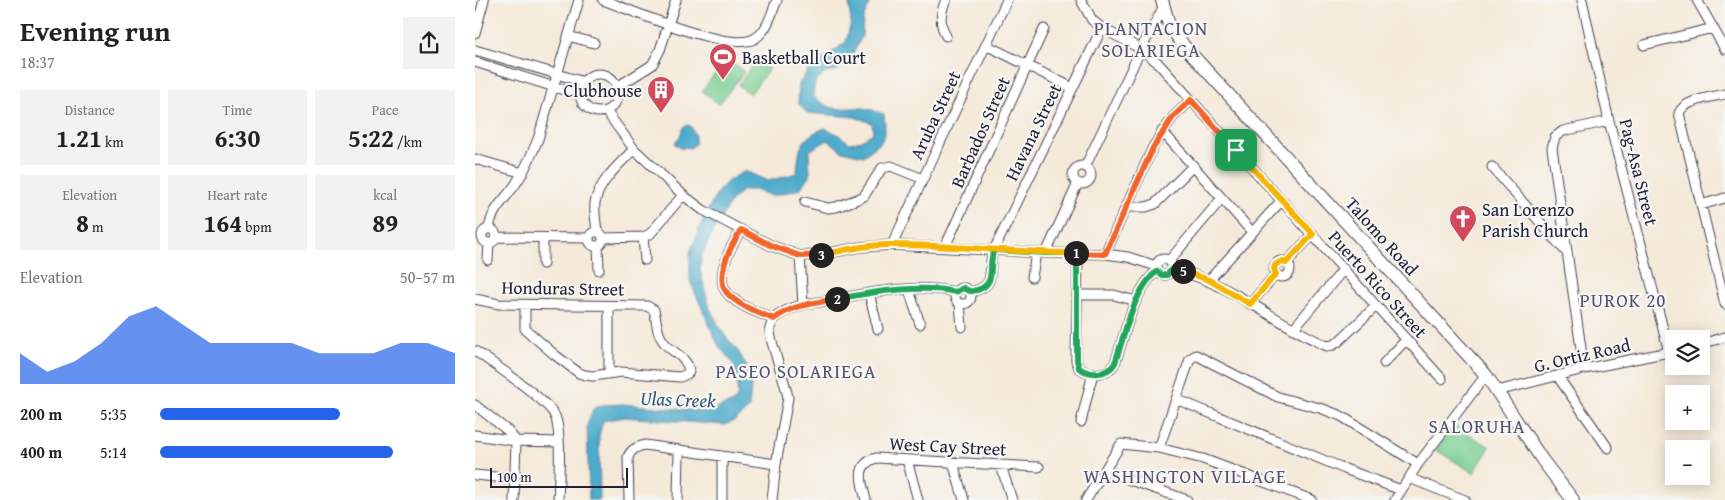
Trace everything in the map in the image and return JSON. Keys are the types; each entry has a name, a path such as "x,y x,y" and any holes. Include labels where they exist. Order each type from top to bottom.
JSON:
{"street":[{"path":"475,33 484,0"},
{"path":"482,234 495,210 523,174 538,139 579,0"},
{"path":"603,0 668,24 724,41 737,42 750,42 758,37 766,27 777,0"},
{"path":"617,87 652,65 660,50 675,0"},
{"path":"946,0 941,15 941,28 946,36"},
{"name":"Aruba Street","path":"892,244 1007,0"},
{"name":"Puerto Rico Street","path":"1081,0 1092,20 1102,28 1141,49 1157,62 1442,379"},
{"name":"Pag-Asa Street","path":"1582,0 1609,121 1665,330"},
{"path":"1697,0 1725,49"},
{"path":"1046,253 1078,183 1073,173 1077,168 1085,167 1162,4"},
{"name":"Talomo Road","path":"1162,4 1169,25 1184,46 1485,376 1543,461 1573,500"},
{"name":"Havana Street","path":"970,292 985,286 991,278 991,257 994,250 1102,28"},
{"path":"1645,45 1713,28"},
{"name":"Barbados Street","path":"945,248 1045,29"},
{"path":"568,36 593,43"},
{"path":"985,45 1073,88"},
{"path":"475,50 583,82"},
{"path":"475,62 580,95"},
{"path":"593,75 605,75 617,87 615,104 606,110 594,111 589,109 580,95 583,82 593,75"},
{"path":"1725,94 1686,104 1680,109 1679,117 1701,205 1721,269 1725,304"},
{"path":"1105,254 1162,131 1173,117 1191,100"},
{"path":"606,110 634,149 683,195 703,210 741,230 772,246 800,256 892,244 1046,253 1105,254 1127,257 1157,268 1161,275 1167,275 1170,265 1222,198"},
{"path":"1584,369 1552,148 1557,134 1609,121"},
{"path":"1162,131 1252,232"},
{"path":"599,270 598,246 602,243 595,204 602,186 634,149"},
{"path":"476,161 523,174"},
{"path":"805,202 828,208 858,200 864,196 881,168 886,166 891,166 923,179"},
{"path":"1127,207 1146,207 1155,204 1193,166"},
{"path":"1492,167 1567,253"},
{"path":"598,246 591,244 589,238 591,233 643,237 650,234 683,195"},
{"path":"1701,205 1725,198"},
{"path":"1209,280 1281,201"},
{"path":"741,230 727,255 722,283 727,294 738,302 774,319"},
{"path":"482,234 493,231 488,260"},
{"path":"1250,304 1276,274 1275,265 1282,261 1286,263 1313,234"},
{"path":"643,237 645,260"},
{"path":"543,238 543,264"},
{"path":"492,240 589,238"},
{"path":"1032,276 1036,252"},
{"path":"1078,253 1077,360 1079,368 1093,373 1105,373 1112,369 1136,301 1161,260 1209,280 1293,329 1327,346 1339,342 1376,306"},
{"path":"800,256 803,305"},
{"path":"1293,329 1343,269"},
{"path":"772,500 776,464 788,398 787,388 770,338 770,328 774,319 782,312 803,305 869,292 944,290 956,292 963,288 970,292 971,297 970,301 960,304"},
{"path":"909,290 920,324"},
{"path":"869,292 878,329"},
{"path":"956,292 955,298 960,304 962,327"},
{"path":"1077,295 1114,295 1136,301"},
{"name":"Honduras Street","path":"475,298 499,304 644,305 651,307 654,310 662,339 687,362 689,372 680,376 621,372 609,373"},
{"path":"525,305 525,329 555,355 579,372 593,376 609,373 609,306"},
{"path":"1710,341 1725,337"},
{"path":"1384,364 1406,340"},
{"path":"475,351 549,405 556,418 559,442 559,500"},
{"name":"G. Ortiz Road","path":"1497,391 1584,369 1665,353"},
{"path":"1159,448 1189,359 1193,355 1199,356 1278,397 1323,409 1341,416 1397,453 1418,464"},
{"path":"1081,422 1093,373"},
{"path":"1395,500 1418,464 1485,376"},
{"path":"1558,377 1608,448"},
{"path":"1176,399 1345,469 1401,490"},
{"path":"475,405 508,431 516,441 514,500"},
{"path":"475,435 516,441 559,442"},
{"path":"1087,500 1121,444 1159,448 1203,458 1312,500"},
{"path":"629,500 628,457 635,448 645,445 776,464"},
{"path":"678,500 679,450"},
{"path":"722,456 722,500"},
{"name":"West Cay Street","path":"867,500 861,472 863,466 868,461 876,458 1039,468"},
{"path":"907,460 918,500"},
{"path":"953,463 964,500"},
{"path":"1001,466 1012,500"},
{"path":"1105,471 1187,500"},
{"path":"475,475 515,479"},
{"path":"1409,478 1465,500"}],"green space":[{"name":"Basketball Court","path":"727,58 744,72 719,104 702,91"},
{"path":"757,60 769,69 750,94 738,85"},
{"path":"1452,424 1490,447 1474,473 1436,450"}],"water":[{"path":"852,0 871,0 863,19 862,36 853,54 838,70 825,73 815,83 813,96 831,107 840,109 864,108 884,114 885,130 883,140 863,156 842,151 828,140 809,151 810,176 800,189 772,196 755,190 743,190 731,201 711,235 701,257 700,270 710,309 723,333 738,351 752,376 749,408 736,420 725,425 625,417 603,421 599,436 600,500 589,500 587,425 593,409 602,405 624,404 709,412 735,401 738,395 734,365 718,345 690,281 690,253 704,217 719,190 729,180 745,171 768,181 797,173 800,150 805,140 825,128 850,143 861,140 873,133 872,123 854,117 807,113 798,103 799,84 809,69 846,42 851,22 849,5"},
{"path":"691,126 695,135 695,144 690,148 685,147 682,149 675,144 683,127"}],"place":[{"name":"Basketball Court","path":"723,81"},
{"name":"Clubhouse","path":"661,114"},
{"name":"San Lorenzo Parish Church","path":"1463,243"}],"district":[{"name":"PLANTACION SOLARIEGA","path":"1151,39"},
{"name":"PUROK 20","path":"1623,300"},
{"name":"PASEO SOLARIEGA","path":"796,371"},
{"name":"SALORUHA","path":"1477,426"},
{"name":"WASHINGTON VILLAGE","path":"1185,476"}],"route":[{"path":"1236,150 1191,100 1173,117 1162,131 1105,254 1078,253 1046,253 994,250 991,257 991,278 979,290 970,292 966,288 960,288 956,292 938,289 869,292 803,305 782,312 774,319 738,302 727,294 722,283 727,255 741,230 772,246 800,256 892,244 994,250 1004,251 1046,253 1078,253 1077,360 1079,368 1083,371 1105,373 1112,369 1115,363 1136,301 1146,282 1157,271 1161,275 1167,275 1172,269 1188,272 1209,280 1250,304 1276,274 1275,265 1282,261 1286,263 1313,234 1236,150"}],"water label":[{"name":"Ulas Creek","path":"678,399"}]}
